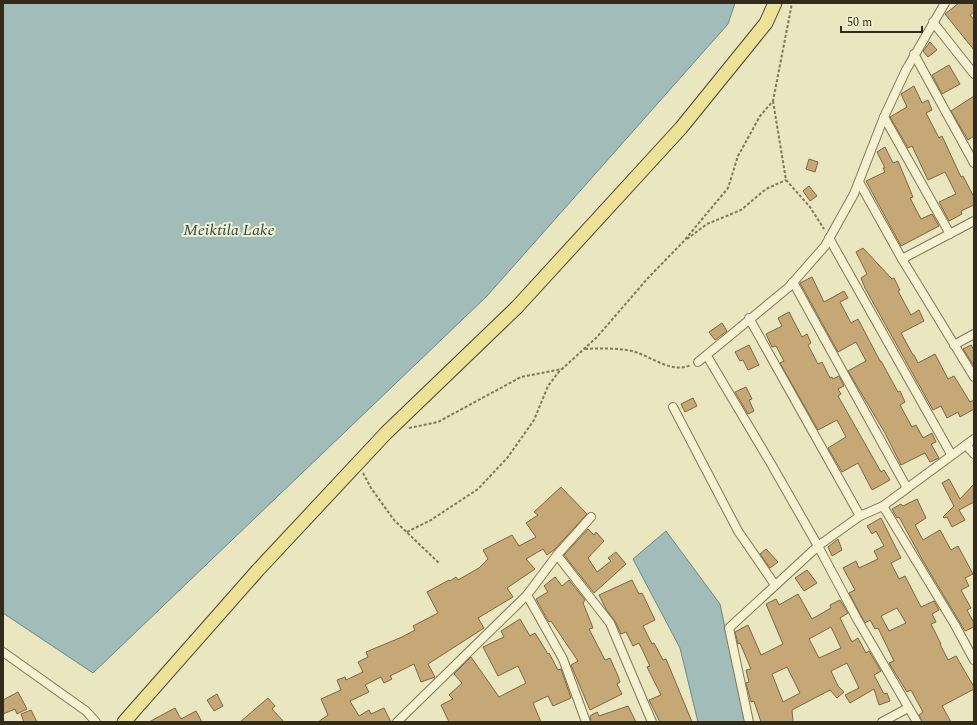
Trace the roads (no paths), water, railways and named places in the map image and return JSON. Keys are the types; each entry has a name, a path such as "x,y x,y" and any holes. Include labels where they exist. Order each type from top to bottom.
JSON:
{"main road":[{"path":"124,722 258,570 386,433 518,307 681,128 766,23 776,3"}],"street":[{"path":"698,362 793,282 825,246 854,194 884,117 914,54 945,3"},
{"path":"933,22 974,74"},
{"path":"914,54 974,163"},
{"path":"884,117 950,234"},
{"path":"859,182 902,259 974,377"},
{"path":"902,259 974,221"},
{"path":"829,238 951,454"},
{"path":"793,282 907,488"},
{"path":"749,318 860,516"},
{"path":"954,345 974,334"},
{"path":"706,356 818,546 857,619 917,722"},
{"path":"673,407 738,531 775,585"},
{"path":"749,722 729,628 818,546 860,516 883,506 951,454 974,439"},
{"path":"966,445 974,454"},
{"path":"883,506 956,625 974,660"},
{"path":"397,722 527,595 557,555 591,517"},
{"path":"557,555 610,623 652,722"},
{"path":"527,595 564,659 586,722"},
{"path":"3,652 86,711 96,722"},
{"path":"882,722 908,708"}],"water":[{"name":"Meiktila Lake","path":"3,3 735,3 728,24 487,296 93,673 3,613"},
{"path":"666,531 720,604 745,722 698,722 680,648 633,559"}]}
